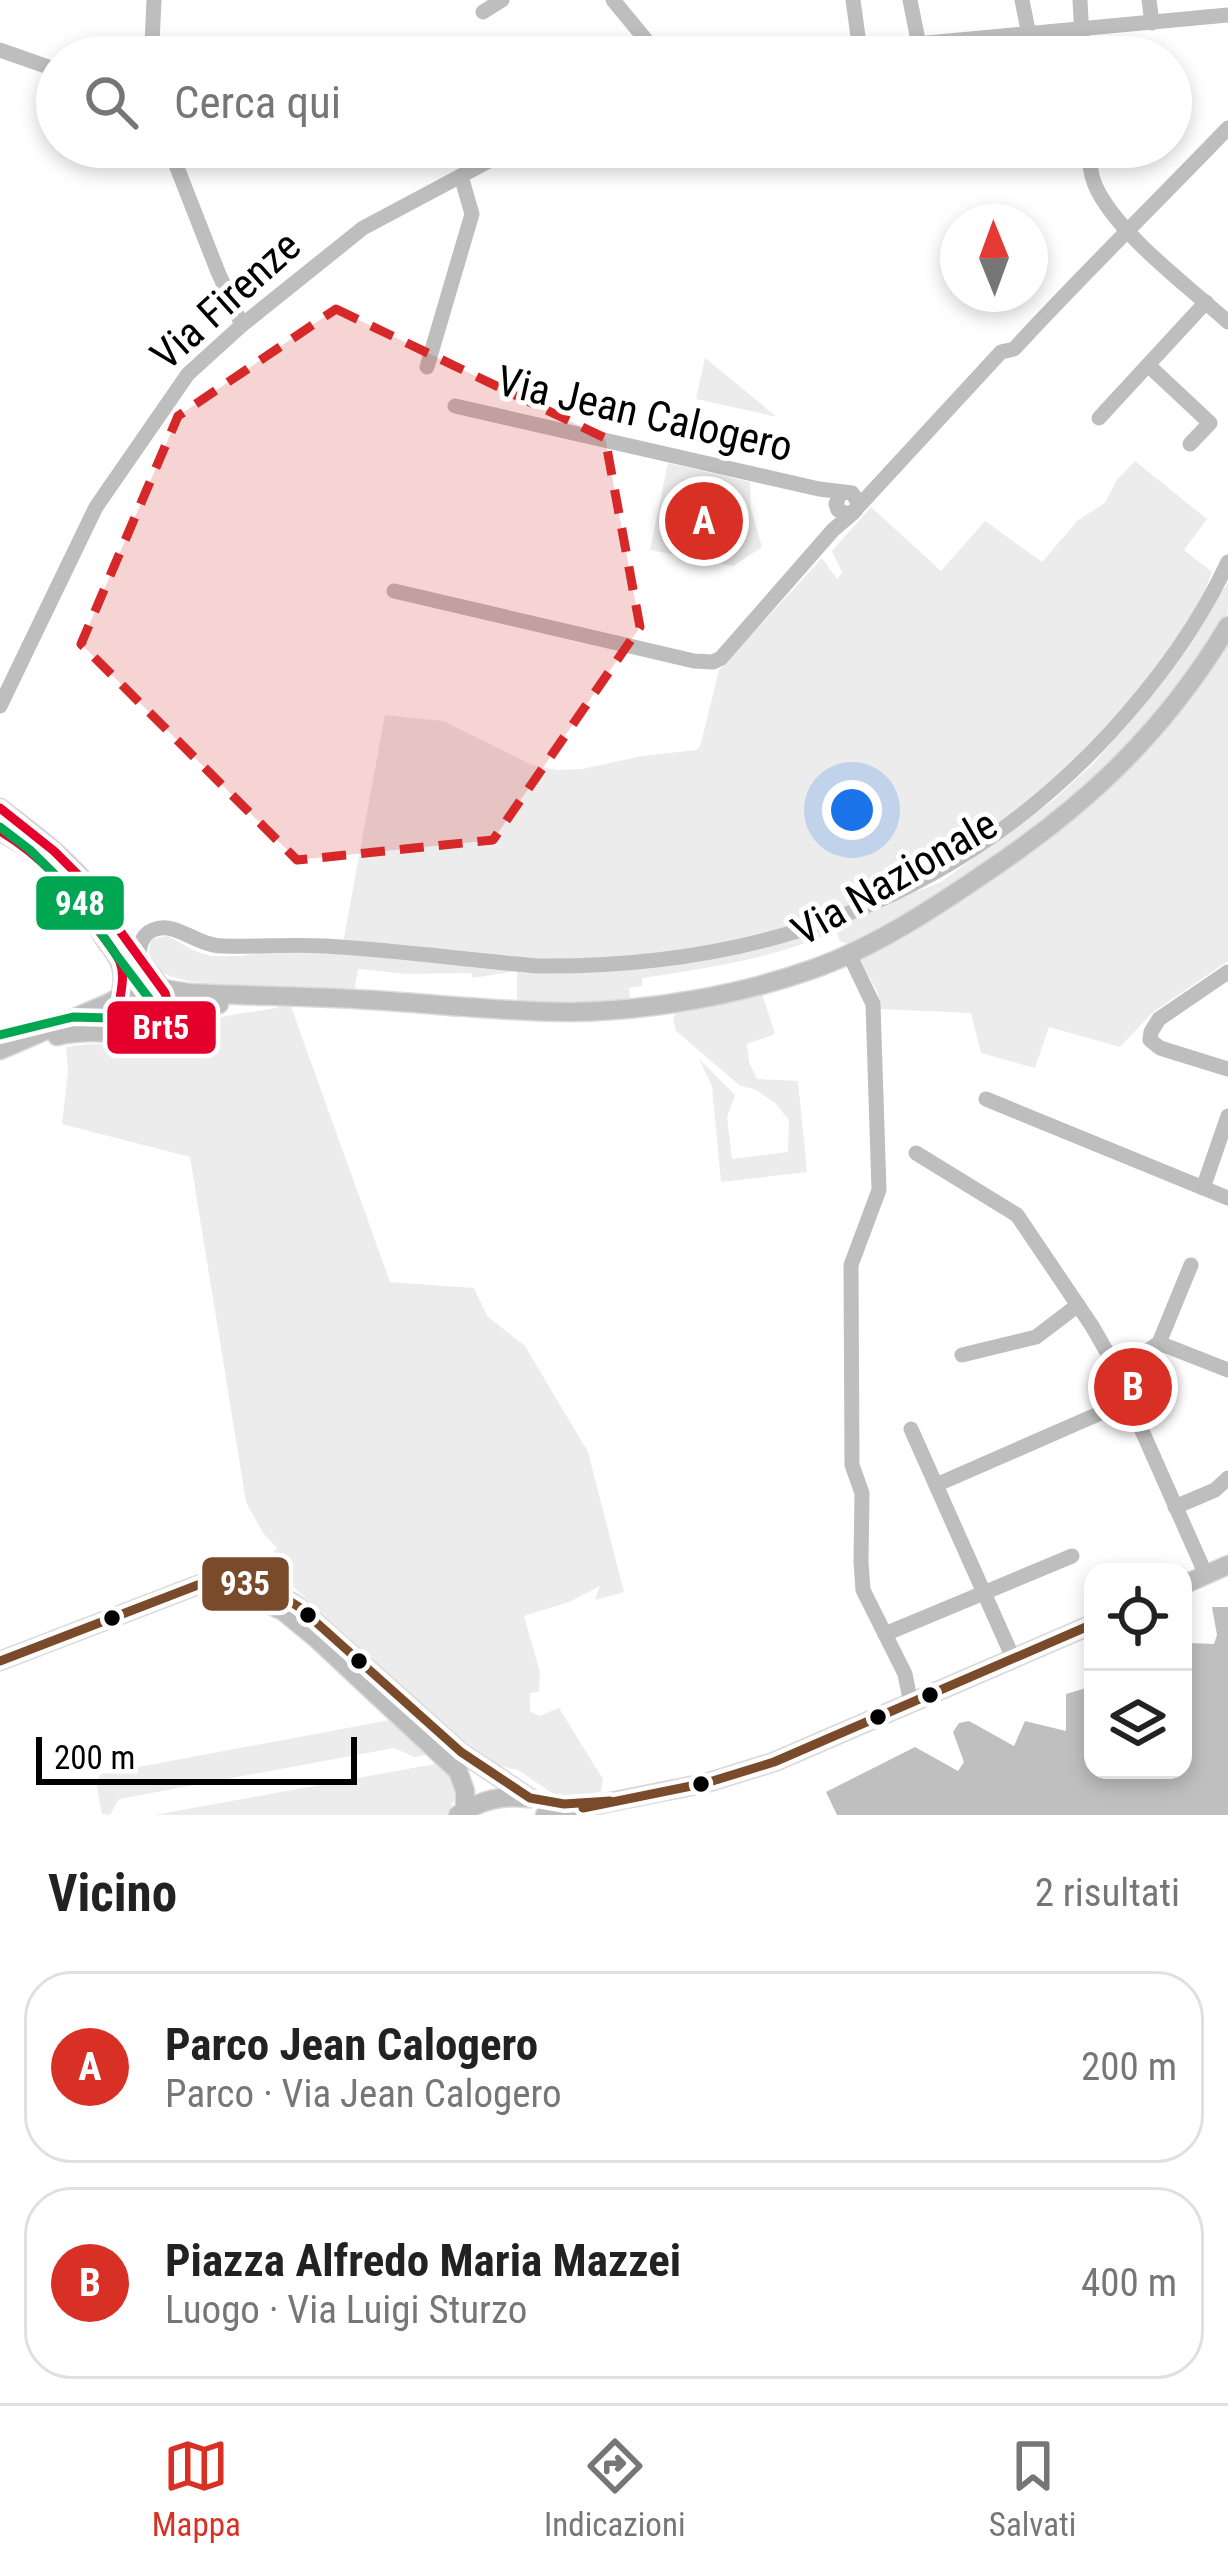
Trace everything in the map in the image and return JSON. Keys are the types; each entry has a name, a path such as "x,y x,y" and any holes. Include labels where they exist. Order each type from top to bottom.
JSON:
{"main road":[{"name":"Via Nazionale","path":"211,999 287,996 519,1010 605,1010 758,986 816,968 944,901 1085,799 1163,718 1228,626"},
{"path":"0,808 85,883 154,981 170,1013 161,1030"},
{"path":"0,831 32,851 90,913 117,954 123,973 121,1022 139,1035"},
{"path":"60,1025 109,993 116,975 109,945"},
{"path":"0,1050 154,981 211,999"},
{"path":"0,1050 75,1032 154,1034 211,999"},
{"path":"98,1031 136,1045 155,1045 211,999"},
{"path":"1192,1581 1228,1565"},
{"path":"0,1661 182,1590 217,1580 245,1582 282,1595 326,1630 526,1806"},
{"path":"182,1590 232,1593 284,1611 461,1777 460,1814 499,1796 526,1806 610,1801"},
{"path":"545,1815 691,1786 774,1762 1084,1628"}],"street":[{"path":"152,36 154,0"},
{"path":"483,12 502,0"},
{"path":"613,0 643,36"},
{"path":"853,0 858,36"},
{"path":"910,0 917,36"},
{"path":"1022,0 1028,35"},
{"path":"1080,0 1081,36"},
{"path":"1149,0 1152,23"},
{"path":"1017,36 1228,15"},
{"path":"0,50 36,63"},
{"path":"1192,165 1228,128"},
{"path":"177,168 242,325"},
{"name":"Via Firenze","path":"0,706 96,507 188,374 362,228 476,168"},
{"path":"1091,168 1103,200 1128,232 1228,322"},
{"path":"394,591 694,661 721,658 833,530 847,503 878,484 1001,352 1014,349 1190,168"},
{"path":"427,368 472,214 461,176"},
{"path":"1099,418 1206,302"},
{"path":"1148,364 1210,422 1190,444"},
{"name":"Via Jean Calogero","path":"455,406 820,490 847,503"},
{"path":"154,981 139,949 149,931 170,927 210,946 324,946 568,967 695,957 816,926 943,868 1046,798 1148,688 1198,617 1228,562"},
{"path":"850,954 873,1004 879,1190 851,1265 852,1465 862,1493 860,1562 863,1589 893,1630 917,1701"},
{"path":"1228,972 1159,1019 1150,1040 1160,1048 1228,1069"},
{"path":"986,1099 1228,1198"},
{"path":"1203,1188 1228,1116"},
{"path":"916,1154 1017,1215 1078,1305 1116,1373 1206,1575"},
{"path":"937,1485 1128,1401 1159,1343 1191,1265"},
{"path":"962,1355 1036,1337 1078,1305"},
{"path":"1116,1373 1159,1343"},
{"path":"1159,1343 1228,1370"},
{"path":"911,1429 1013,1658"},
{"path":"1175,1507 1215,1490 1228,1478"},
{"path":"893,1630 1072,1556"}],"highlighted area":[{"path":"336,309 605,438 640,627 493,840 297,860 81,644 178,416"}],"shaded area":[{"path":"705,358 777,417 696,399"},
{"path":"1135,461 1207,519 1184,550 1212,572 1199,606 1171,652 1098,742 994,831 855,909 700,954 545,963 343,943 385,715 443,721 532,765 557,770 696,750 719,670 822,558 837,579 842,572 832,551 871,507 941,571 985,521 1042,562 1078,520 1105,503 1116,481"},
{"path":"668,463 750,482 751,509 762,547 733,566 650,550"},
{"path":"1228,584 1228,613 1152,721 1055,814 971,876 856,942 840,941 836,931 765,955 642,978 642,986 629,988 630,1001 573,1004 517,1002 517,971 473,978 471,973 358,969 354,993 185,980 156,967 150,955 151,939 168,936 211,956 271,951 652,967 918,891 941,882 1052,801 1093,764 1180,658"},
{"path":"1228,639 1228,961 1152,1013 1120,1047 1049,1027 1035,1068 981,1053 971,1013 880,1009 878,993 858,956 1120,777 1204,680"},
{"path":"762,994 775,1034 747,1044 749,1062 757,1079 798,1081 807,1172 721,1182 712,1086 699,1059 735,1095 727,1117 732,1159 788,1152 789,1120 775,1103 739,1085 676,1031 673,1018 680,1007"},
{"path":"290,1004 390,1282 474,1288 487,1316 525,1346 588,1452 624,1592 595,1600 600,1586 524,1616 540,1672 539,1692 530,1693 530,1711 539,1716 559,1708 603,1779 601,1792 555,1795 518,1770 500,1766 452,1732 266,1562 277,1548 246,1502 190,1157 62,1124 66,1047 102,1044 158,1055 208,1021"},
{"path":"1212,1607 1228,1607 1228,1815 837,1815 826,1792 915,1747 958,1771 964,1762 953,1732 959,1723 969,1721 1014,1746 1025,1721 1066,1731 1066,1694 1084,1689 1084,1779 1192,1779 1192,1643 1214,1644"},
{"path":"395,1719 430,1754 415,1757 394,1748 119,1799 110,1815 102,1814 96,1782 101,1774"},
{"path":"440,1763 455,1787 446,1815 155,1815"}],"transit line":[{"name":"Brt5","path":"0,808 83,880 165,993 169,1018 158,1032 141,1036 122,1023 122,973 116,954 55,875 0,831"},
{"name":"948","path":"0,827 73,893 154,1011 147,1019 73,1017 0,1035"},
{"name":"935","path":"0,1661 203,1583 253,1586 299,1607 461,1752 530,1798 564,1804 610,1801"},
{"name":"935","path":"583,1808 706,1783 774,1762 1084,1628"}],"place":[{"name":"Parco Jean Calogero","path":"704,521"},
{"name":"Piazza Alfredo Maria Mazzei","path":"1133,1387"}]}
